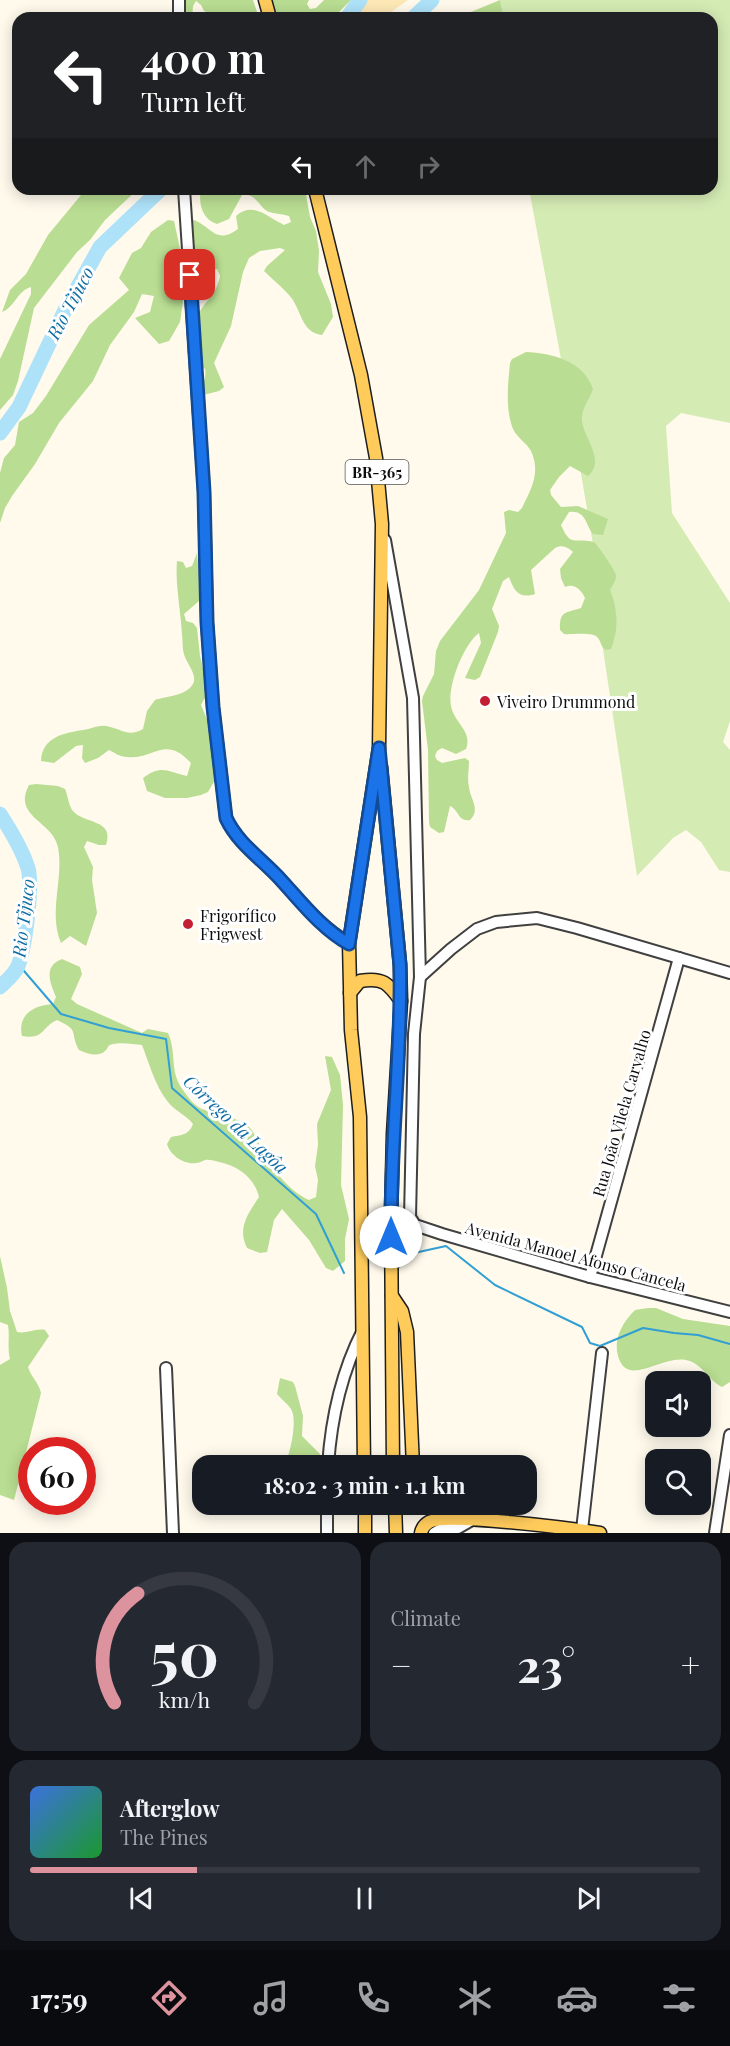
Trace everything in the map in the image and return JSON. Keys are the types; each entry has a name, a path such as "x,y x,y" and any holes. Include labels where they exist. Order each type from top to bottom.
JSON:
{"main road":[{"name":"BR-365","path":"316,195 361,375 376,459 382,524 379,748 400,965 401,1001 393,1134 393,1455"},
{"name":"BR-365","path":"364,1455 360,1117 350,993 349,944 379,748"},
{"path":"350,993 360,981 376,980 390,986 401,1001"},
{"path":"392,1296 402,1311 407,1332 413,1455"},
{"path":"365,1515 365,1533"},
{"path":"395,1515 396,1533"},
{"path":"452,1515 459,1519"},
{"path":"421,1533 429,1521 459,1519 551,1530 582,1530 600,1533"}],"street":[{"path":"184,195 203,481 207,622 226,818 242,843 322,924 349,944"},
{"path":"382,524 413,698 420,977"},
{"path":"420,977 477,929 496,922 537,918 730,973"},
{"name":"Rua João Vilela Carvalho","path":"590,1277 679,958"},
{"name":"Avenida Manoel Afonso Cancela","path":"420,977 414,1045 410,1217 415,1225 590,1277 730,1312"},
{"path":"329,1455 350,1354 363,1330"},
{"path":"582,1530 602,1353"},
{"path":"165,1368 173,1533"},
{"path":"715,1533 730,1435"},
{"path":"327,1515 327,1533"},
{"path":"434,1533 441,1528 458,1528 472,1520"}],"green space":[{"path":"180,0 253,0 257,12 207,12 196,1 192,12 181,12"},
{"path":"272,0 309,0 307,4 310,9 316,8 324,0 351,0 339,12 275,12"},
{"path":"500,0 730,0 730,423 681,413 666,426 672,513 730,603 730,721 723,742 730,750 730,872 719,870 701,842 686,830 673,838 637,876 601,636 605,615 567,391 530,195 718,195 718,12 503,12"},
{"path":"500,0 503,12 471,12"},
{"path":"81,195 132,195 105,220 90,240 77,252 34,308 18,381 13,395 0,410 0,359 31,294 31,287 22,292 10,307 2,312 10,290 26,274 48,235"},
{"path":"200,195 242,195 229,219 217,224 212,222 202,210"},
{"path":"247,195 306,195 310,217 316,231 319,251 318,272 331,304 333,317 322,335 309,329 289,295 264,271 285,250 280,248 260,251 249,258 243,272 231,326 214,363 224,387 219,391 199,396 205,380 205,369 199,365 196,322 216,289 220,276 217,269 201,266 196,260 189,219 202,224 217,235 230,234 238,229 236,216 248,210 260,212 284,225 291,222 289,216 265,210"},
{"path":"168,220 174,221 182,258 183,302 180,322 169,341 159,344 135,318 150,312 154,296 142,294 134,312 110,345 93,381 59,423 35,464 12,496 0,523 0,473 4,458 15,445 19,422 33,413 46,396 89,325 129,290 119,278 132,253 141,248 151,232"},
{"path":"526,352 546,354 566,360 575,365 589,379 593,389 584,408 582,421 595,456 593,470 588,476 570,466 550,490 551,495 561,507 578,506 608,519 603,535 593,534 582,515 575,512 569,512 561,525 571,539 594,542 615,573 615,582 610,590 616,612 615,634 611,649 606,650 595,636 564,634 560,630 561,619 565,613 581,608 585,598 577,588 565,587 561,578 560,569 573,552 567,547 555,548 531,570 535,594 521,595 509,577 503,581 492,609 499,626 498,632 480,677 475,680 465,678 481,643 479,633 462,656 451,688 451,706 467,737 466,749 456,754 442,748 435,756 442,763 465,758 469,761 468,784 475,812 470,820 466,820 450,806 444,832 439,833 430,827 429,822 428,750 422,701 434,674 436,651 440,641 479,590 506,533 504,512 509,510 518,512 522,508 534,481 534,459 529,448 513,429 508,405 510,363 512,359"},
{"path":"197,553 199,601 184,614 186,621 193,623 197,628 200,656 210,697 204,699 201,705 213,734 215,780 208,792 187,798 165,798 147,791 143,778 155,771 165,770 187,776 191,763 174,750 159,750 136,757 127,757 109,750 85,763 82,758 83,745 76,746 54,763 41,761 45,746 62,735 103,726 128,733 138,732 143,729 147,711 155,700 186,691 193,684 194,677 183,649 177,589 177,561 183,562 186,568 192,566"},
{"path":"29,785 65,789 73,811 102,826 108,837 106,845 87,841 84,847 93,867 92,880 97,913 86,946 70,936 61,943 57,931 58,847 55,838 29,812 26,805 25,796"},
{"path":"62,959 80,967 82,974 71,999 77,1004 142,1033 148,1029 168,1033 176,1076 189,1098 202,1109 232,1118 249,1127 267,1158 288,1186 309,1200 316,1197 318,1180 315,1166 318,1145 317,1124 331,1090 325,1056 332,1057 340,1075 343,1105 341,1185 349,1219 345,1239 345,1261 333,1271 326,1268 309,1240 282,1209 274,1220 267,1252 260,1253 247,1248 243,1234 245,1221 259,1197 257,1190 249,1178 233,1166 208,1160 191,1163 178,1158 171,1152 167,1144 171,1137 187,1132 193,1124 163,1096 142,1045 116,1043 109,1045 100,1054 86,1053 79,1050 72,1030 57,1020 39,1035 22,1036 21,1028 25,1016 40,1006 53,1004 56,997 50,981 50,970 56,962"},
{"path":"0,1256 10,1311 17,1332 45,1330 49,1336 28,1367 41,1393 30,1437 18,1437 18,1484 14,1500 0,1495 0,1365 10,1359 8,1325 0,1322"},
{"path":"656,1308 683,1319 730,1326 730,1382 722,1387 711,1378 711,1371 704,1371 696,1364 686,1360 665,1362 635,1371 627,1369 621,1363 617,1345 624,1324 635,1310"},
{"path":"280,1378 293,1382 303,1416 302,1436 320,1455 288,1455 294,1421 293,1414 277,1394"}],"sand":[{"path":"366,0 408,0 391,12 356,12"}],"waterway":[{"name":"Rio Tijuco","path":"351,12 360,0"},
{"name":"Rio Tijuco","path":"419,12 432,0"},
{"name":"Rio Tijuco","path":"0,433 19,407 66,308 100,247 155,195"},
{"name":"Rio Tijuco","path":"0,814 26,861 30,888 21,957 15,972 0,987"},
{"name":"Córrego da Lagôa","path":"18,964 61,1014 109,1028 166,1039 172,1088 316,1214 344,1273"},
{"name":"Córrego da Lagôa","path":"397,1270 405,1255 446,1246 495,1285 582,1327 590,1343 600,1346 643,1328 698,1335 730,1344"}],"place":[{"name":"Viveiro Drummond","path":"485,701"},
{"name":"Frigorífico Frigwest","path":"188,924"}],"route":[{"path":"190,275 204,492 207,622 213,707 226,818 242,843 322,924 349,944 379,748 400,965 401,1001 393,1134 391,1237"}]}
